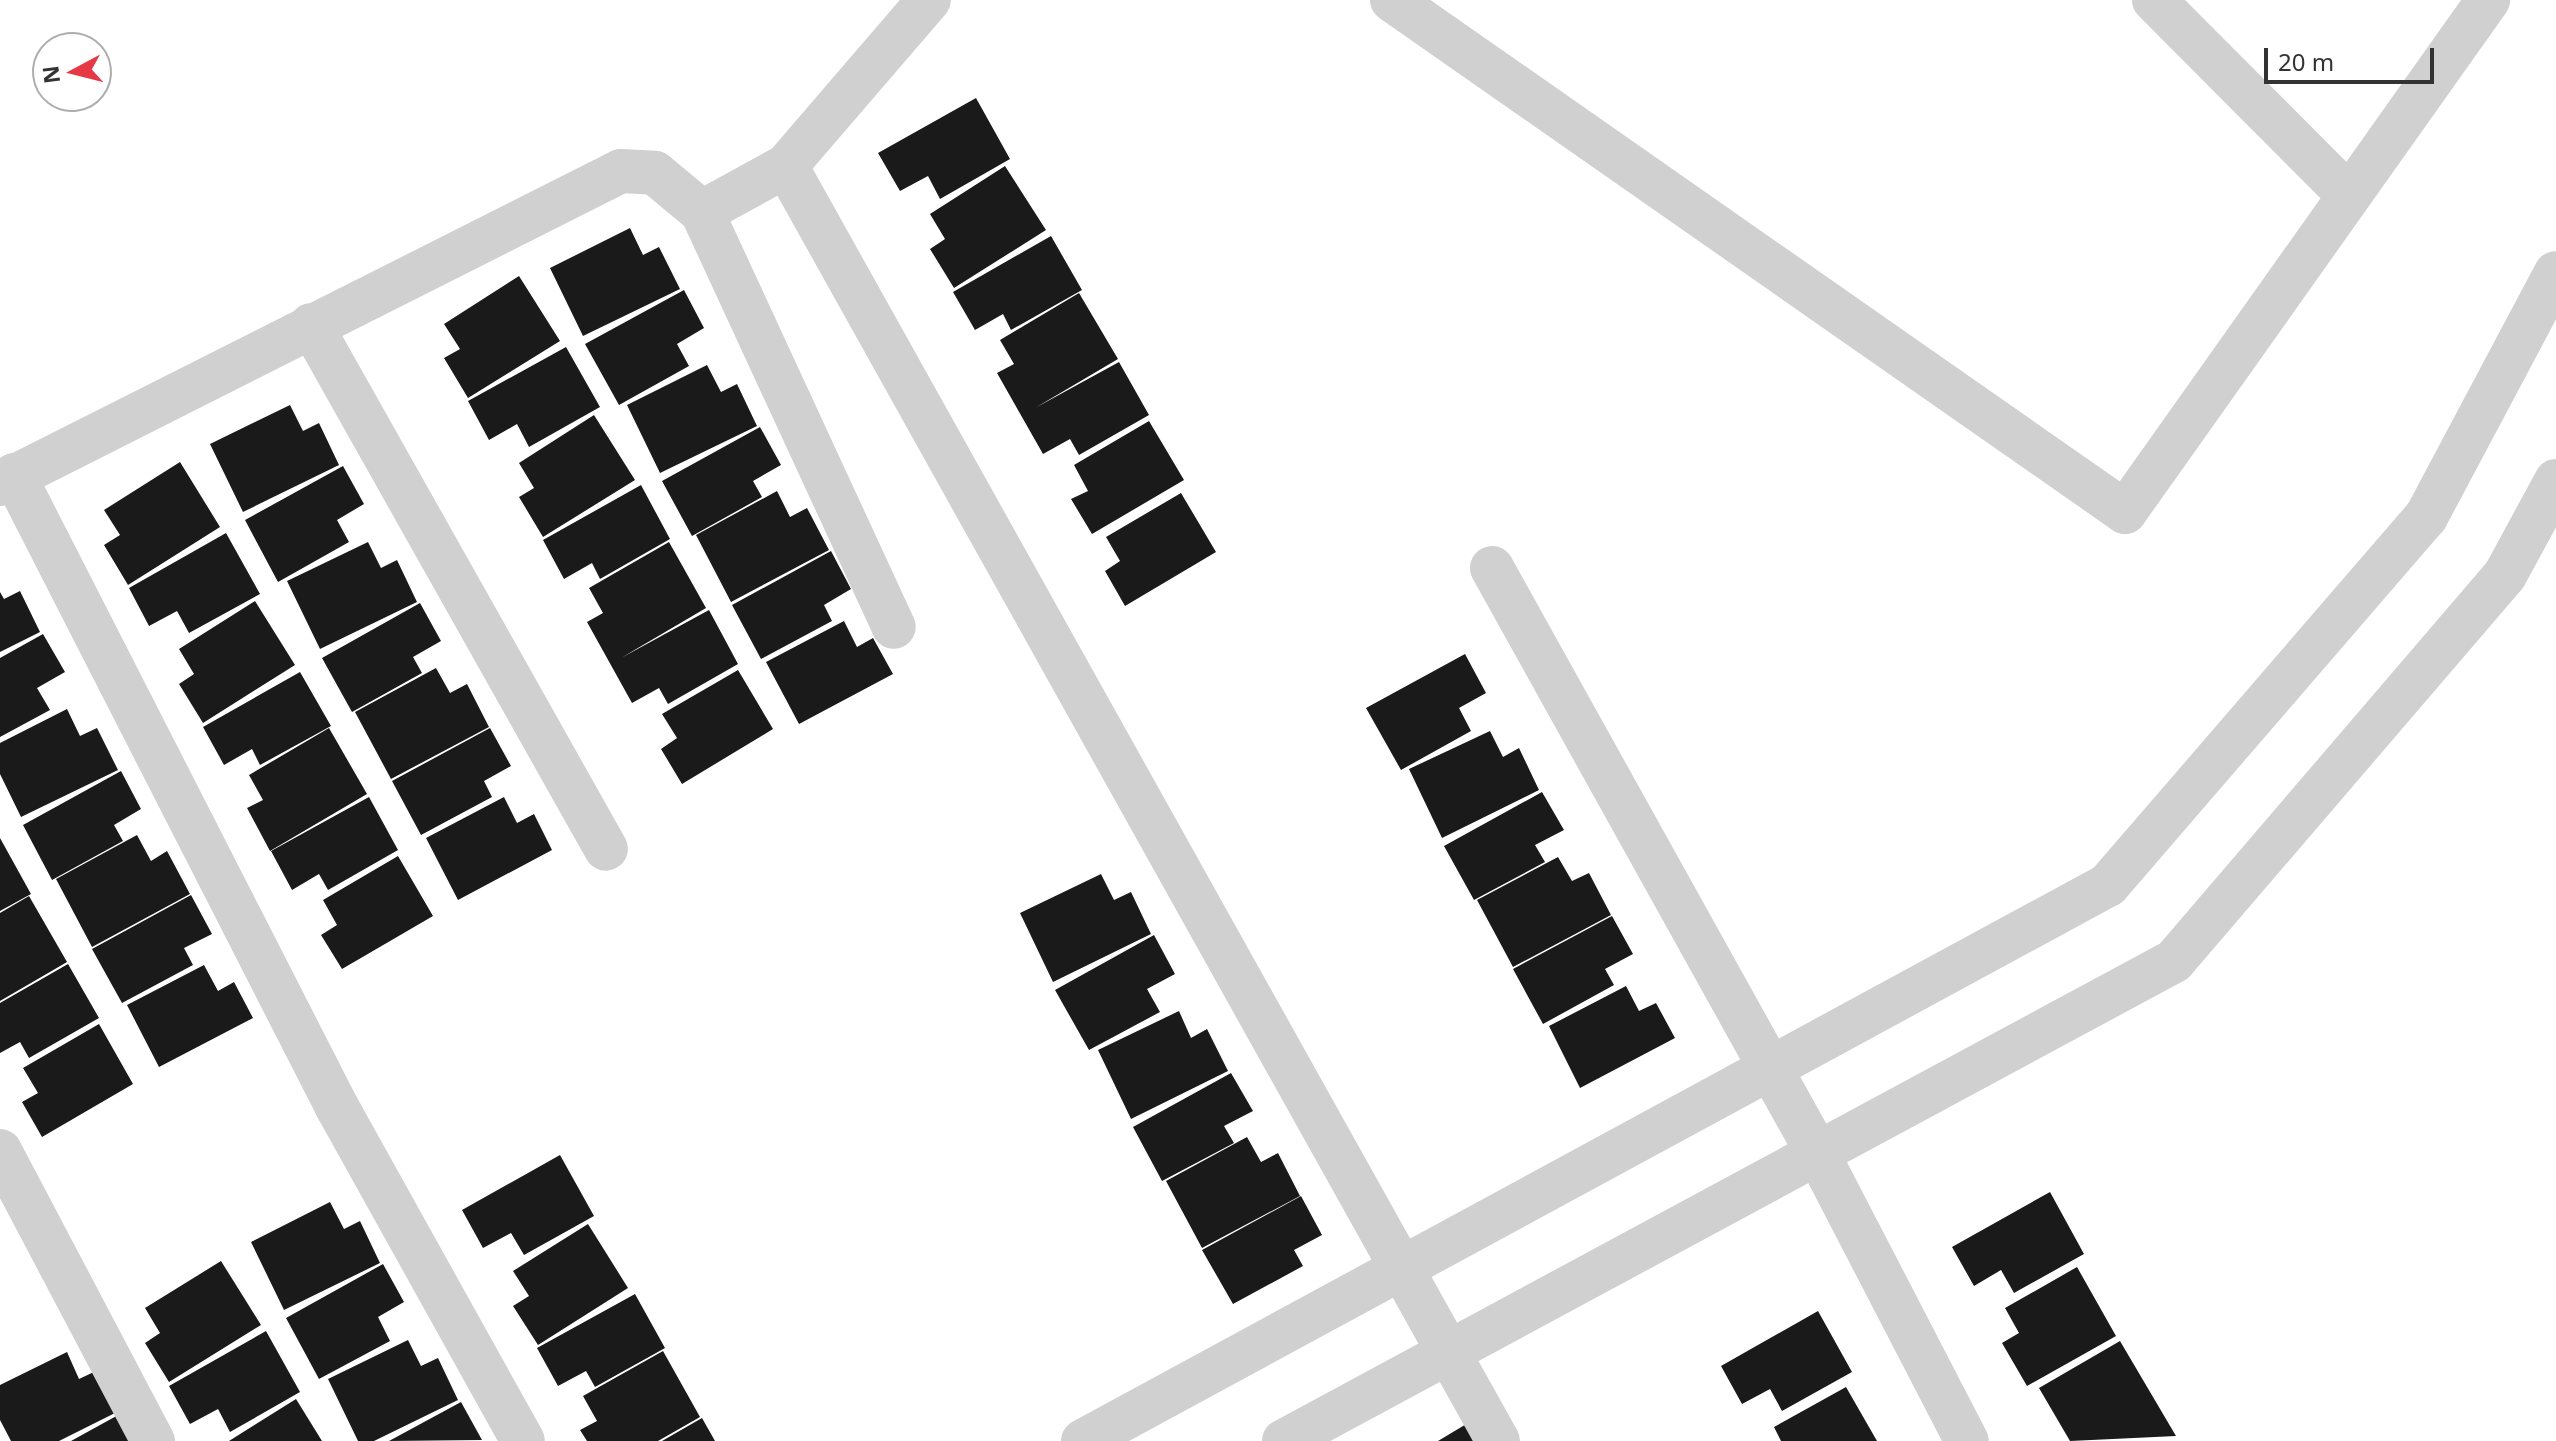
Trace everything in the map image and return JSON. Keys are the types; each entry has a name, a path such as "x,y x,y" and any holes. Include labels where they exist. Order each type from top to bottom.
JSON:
{"street":[{"path":"702,212 786,166 929,0"},
{"path":"1392,0 2125,512 2488,0"},
{"path":"2154,0 2349,196"},
{"path":"786,166 1405,1265 1498,1441"},
{"path":"523,1441 337,1107 7,480 621,171 655,173 702,212 894,627"},
{"path":"1083,1441 2108,885 2426,517 2556,273"},
{"path":"311,325 606,849"},
{"path":"1284,1441 2174,961 2505,575 2556,481"},
{"path":"1492,568 1767,1069 1818,1154 1967,1441"},
{"path":"0,1151 153,1441"}],"building":[{"path":"976,98 1010,159 940,199 928,176 900,191 878,153"},
{"path":"1005,166 1046,230 954,288 930,249 945,239 930,214"},
{"path":"630,228 643,255 659,247 680,289 583,336 550,268"},
{"path":"1051,236 1082,290 1011,330 1003,314 975,330 953,292"},
{"path":"519,276 560,341 468,398 444,358 460,349 444,324"},
{"path":"684,290 704,328 677,344 689,366 619,405 585,344"},
{"path":"1079,293 1118,359 1035,408 1119,362 1149,415 1079,455 1070,439 1043,454 997,373 1014,364 1000,340"},
{"path":"566,347 600,407 529,447 517,424 489,440 468,401"},
{"path":"707,365 721,392 737,384 757,426 660,473 627,405"},
{"path":"290,405 303,431 319,423 339,465 243,512 210,444"},
{"path":"594,415 635,480 543,537 519,497 534,488 519,463"},
{"path":"1149,421 1184,480 1092,534 1071,499 1088,491 1074,465"},
{"path":"760,427 781,465 753,481 762,497 692,536 662,481"},
{"path":"180,462 220,527 128,585 104,545 120,535 104,510"},
{"path":"343,466 364,504 337,520 349,542 278,582 245,520"},
{"path":"641,485 670,539 600,579 592,563 564,579 543,540"},
{"path":"777,491 790,517 807,508 829,550 731,602 696,535"},
{"path":"1181,493 1216,552 1125,606 1105,571 1120,561 1106,537"},
{"path":"226,533 260,594 189,633 177,611 149,626 129,588"},
{"path":"368,542 381,568 397,560 417,602 320,649 287,581"},
{"path":"669,542 706,608 621,658 709,610 738,664 668,704 659,688 632,703 587,622 603,613 589,588"},
{"path":"831,551 851,589 824,605 832,621 761,659 732,605"},
{"path":"20,591 40,632 0,652 0,592 4,599"},
{"path":"255,601 295,665 203,723 179,684 194,674 179,649"},
{"path":"420,603 441,641 413,657 422,673 352,712 322,658"},
{"path":"844,621 857,647 873,638 893,674 799,724 766,662"},
{"path":"43,634 65,672 37,688 50,710 0,737 0,658"},
{"path":"1465,654 1486,693 1459,708 1471,731 1401,770 1366,708"},
{"path":"436,668 450,693 467,684 489,727 391,779 355,712"},
{"path":"738,670 773,729 682,784 661,749 677,738 662,714"},
{"path":"300,672 331,726 260,765 252,749 224,765 203,727"},
{"path":"67,709 80,736 97,728 118,770 21,817 0,774 0,743"},
{"path":"329,728 367,794 270,851 247,808 263,800 249,775"},
{"path":"490,728 511,766 484,781 492,797 421,835 392,781"},
{"path":"1490,731 1503,757 1519,748 1539,790 1442,838 1409,769"},
{"path":"121,771 141,809 114,825 123,841 52,880 23,825"},
{"path":"1542,792 1564,830 1535,845 1545,862 1474,900 1444,846"},
{"path":"369,797 398,850 328,890 319,874 292,890 271,851"},
{"path":"504,797 517,823 534,814 552,850 458,900 426,838"},
{"path":"137,835 151,861 167,851 190,894 92,947 56,879"},
{"path":"0,838 31,894 0,911"},
{"path":"398,856 433,916 342,969 321,935 337,925 323,900"},
{"path":"1558,857 1572,881 1589,873 1611,915 1513,967 1477,900"},
{"path":"1101,874 1114,900 1131,892 1151,934 1053,982 1020,913"},
{"path":"191,895 212,934 184,948 193,965 122,1003 92,949"},
{"path":"29,896 67,962 0,1001 0,913"},
{"path":"1612,916 1633,954 1605,969 1614,985 1543,1024 1513,969"},
{"path":"1154,935 1175,974 1147,989 1160,1012 1089,1050 1055,990"},
{"path":"68,964 99,1018 29,1058 20,1042 0,1053 0,1003"},
{"path":"204,965 218,991 234,982 253,1018 159,1067 127,1005"},
{"path":"1626,986 1639,1011 1656,1003 1675,1038 1580,1088 1549,1026"},
{"path":"1179,1011 1191,1038 1207,1029 1228,1071 1131,1119 1098,1050"},
{"path":"99,1024 133,1084 42,1137 22,1102 38,1093 23,1068"},
{"path":"1231,1073 1253,1111 1224,1126 1234,1143 1162,1181 1133,1127"},
{"path":"1247,1137 1261,1162 1278,1153 1300,1196 1202,1248 1166,1181"},
{"path":"560,1155 594,1216 524,1255 511,1233 483,1248 462,1210"},
{"path":"2050,1192 2084,1254 2014,1293 2001,1270 1974,1286 1952,1247"},
{"path":"1301,1196 1322,1235 1294,1250 1303,1266 1233,1304 1202,1250"},
{"path":"330,1202 344,1229 360,1221 380,1263 284,1310 251,1242"},
{"path":"588,1224 628,1288 538,1345 513,1306 529,1296 513,1271"},
{"path":"221,1261 261,1325 169,1382 145,1343 160,1333 145,1308"},
{"path":"383,1264 404,1302 378,1317 390,1341 319,1379 286,1318"},
{"path":"2077,1267 2116,1336 2027,1386 2002,1343 2019,1333 2005,1308"},
{"path":"635,1294 665,1348 595,1387 586,1371 558,1386 537,1348"},
{"path":"1818,1311 1852,1372 1782,1411 1770,1389 1742,1404 1721,1366"},
{"path":"266,1331 300,1392 230,1432 218,1409 190,1424 169,1386"},
{"path":"408,1340 421,1366 438,1358 458,1400 374,1441 358,1441 328,1379"},
{"path":"2120,1341 2176,1436 2070,1441 2039,1388"},
{"path":"663,1351 700,1417 658,1441 587,1441 580,1430 597,1421 583,1396"},
{"path":"67,1352 79,1379 96,1371 117,1412 59,1441 11,1441 0,1420 0,1385"},
{"path":"1846,1387 1877,1441 1781,1441 1774,1427"},
{"path":"296,1399 322,1441 229,1441"},
{"path":"461,1402 482,1440 389,1441"},
{"path":"120,1414 134,1441 71,1441"},
{"path":"702,1418 715,1441 662,1441"},
{"path":"1473,1420 1485,1441 1438,1441"}]}
